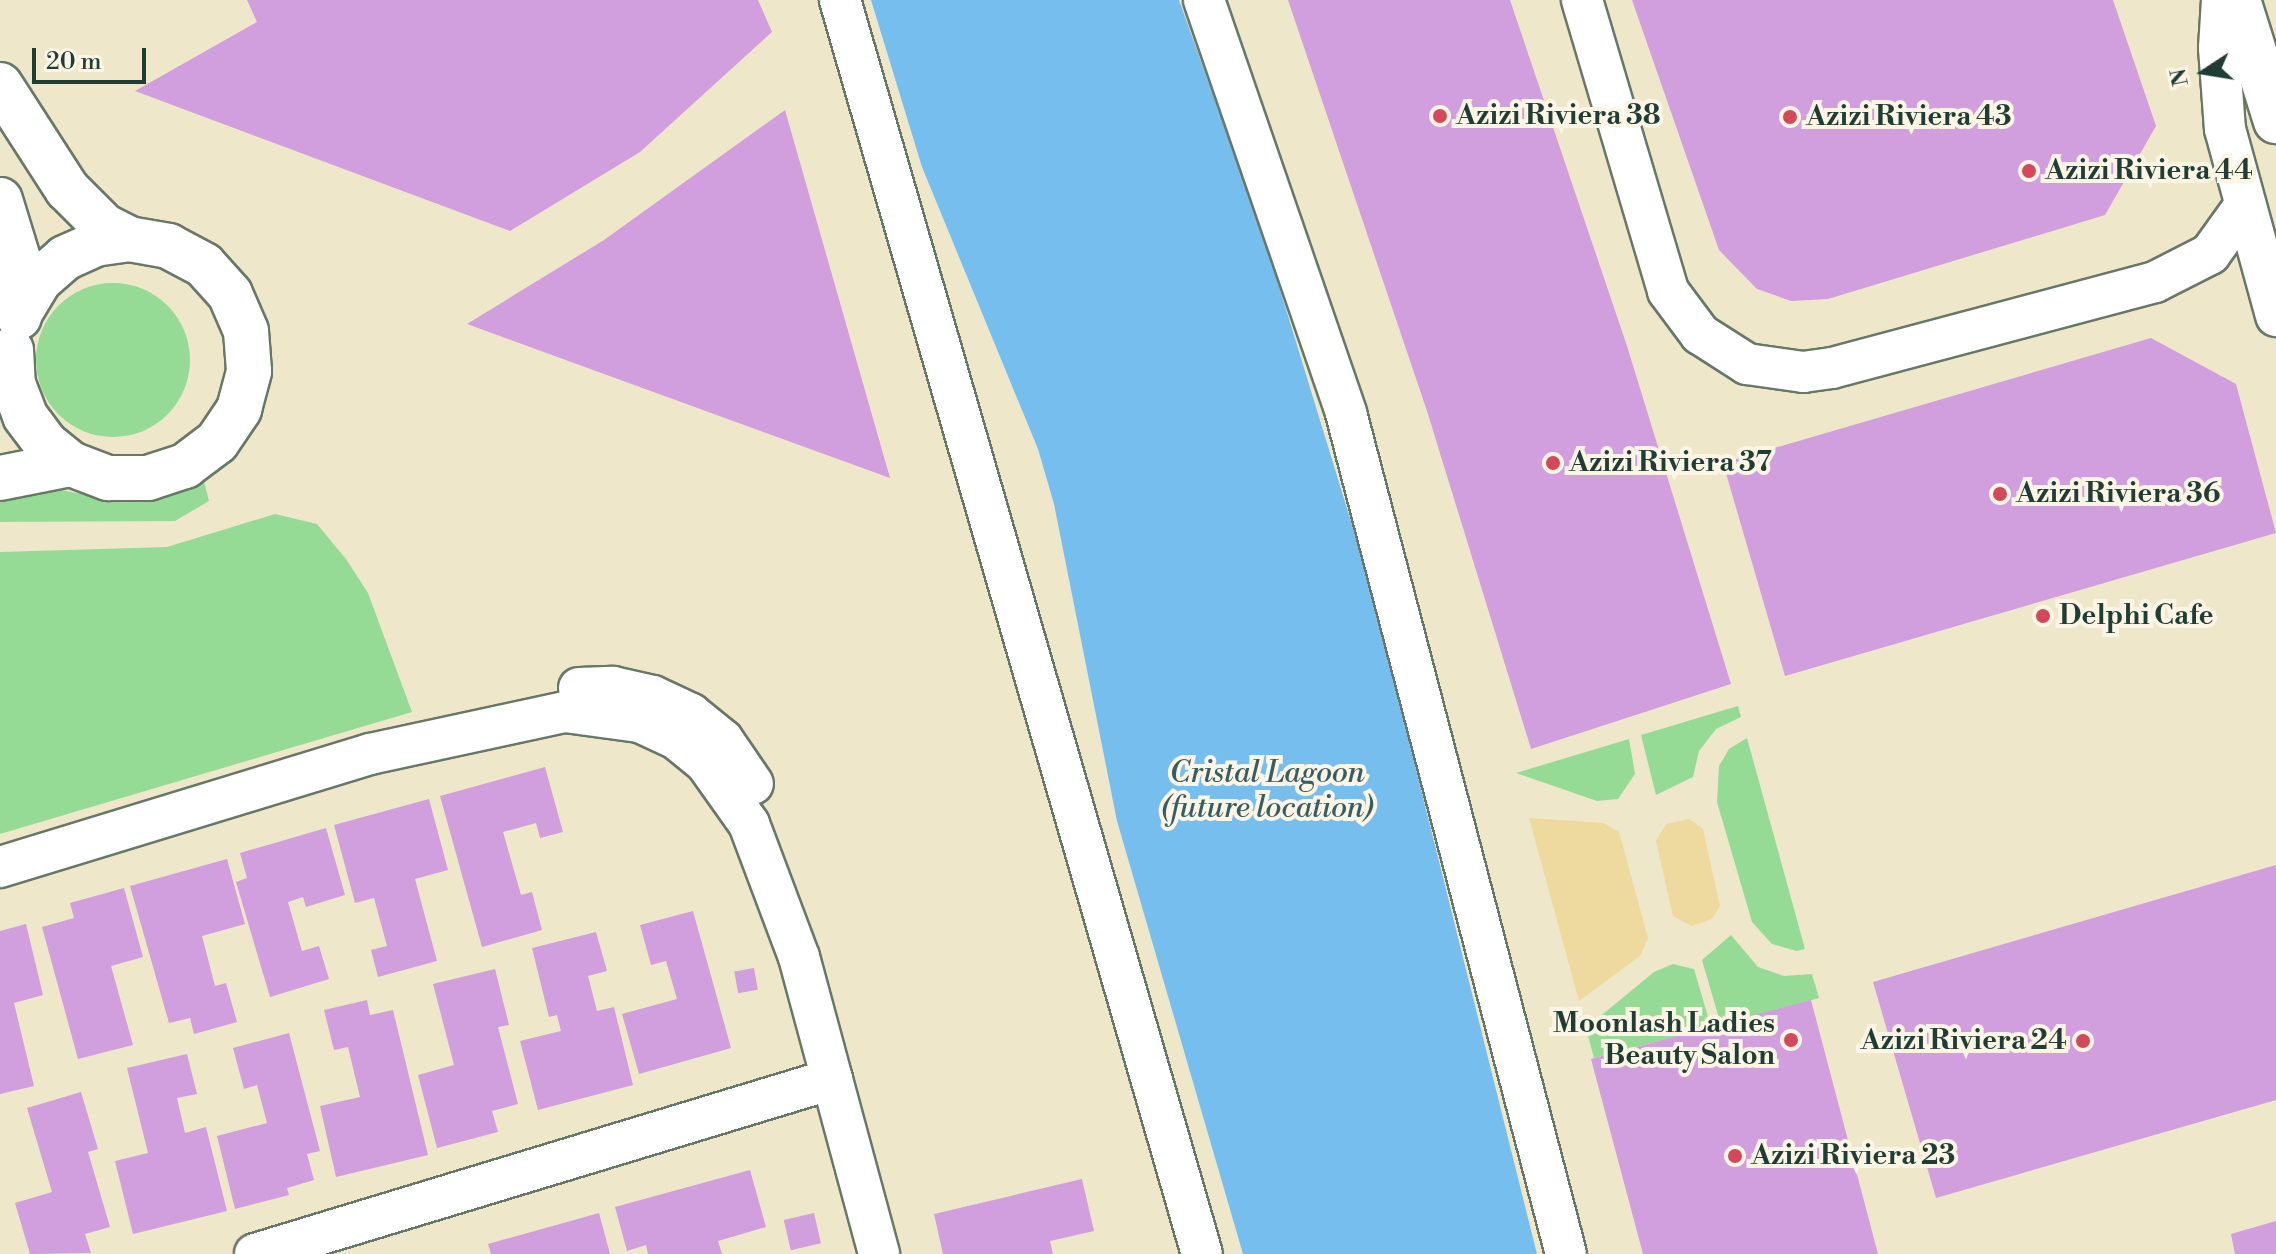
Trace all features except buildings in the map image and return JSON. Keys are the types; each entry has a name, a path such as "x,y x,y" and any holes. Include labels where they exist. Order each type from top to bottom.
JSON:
{"street":[{"path":"840,0 1202,1254"},
{"path":"1204,0 1346,413 1566,1254"},
{"path":"1582,0 1668,291 1700,334 1747,364 1803,372 1832,368 2155,282 2210,254 2243,208"},
{"path":"2222,0 2220,89 2243,208 2276,316"},
{"path":"2238,0 2276,121"},
{"path":"0,85 67,189 104,226 130,239 169,246 204,265 230,294 246,331 249,371 239,409 224,432 185,466 148,478 108,478 71,464 45,443 25,416 13,384 14,233 0,200"},
{"path":"11,343 39,281 65,258 96,244 130,239"},
{"path":"0,478 71,464"},
{"path":"0,867 370,754 565,712 603,713 652,728 705,762 730,791 749,824 799,957 879,1254"},
{"path":"255,1254 832,1079"}],"green space":[{"path":"113,283 142,289 167,306 184,331 190,360 184,389 167,414 142,431 113,437 84,431 59,414 42,389 36,360 42,331 59,306 84,289"},
{"path":"204,481 209,501 175,521 0,522 0,493 40,486 124,502 167,495"},
{"path":"275,514 317,524 346,559 368,593 412,712 0,834 0,552 167,547"},
{"path":"1738,706 1741,717 1716,729 1699,751 1693,777 1656,795 1641,735"},
{"path":"1747,738 1805,949 1797,951 1772,944 1752,922 1717,802 1719,766 1729,749"},
{"path":"1629,739 1635,774 1618,799 1597,801 1516,773"},
{"path":"1731,935 1758,967 1784,976 1812,974 1819,998 1721,1025 1702,960"},
{"path":"1673,964 1694,969 1711,1027 1594,1058 1586,1028 1654,972"}],"sand":[{"path":"1529,818 1604,823 1619,832 1648,938 1640,956 1579,1001"},
{"path":"1689,819 1703,829 1720,906 1712,919 1691,926 1673,916 1656,841 1666,824"}],"water":[{"name":"Cristal Lagoon (future location)","path":"871,0 1179,0 1262,231 1368,577 1537,1254 1243,1254 1117,821 1054,504 1038,449 922,167"}],"place":[{"name":"Azizi Riviera 38","path":"1440,116"},
{"name":"Azizi Riviera 43","path":"1790,117"},
{"name":"Azizi Riviera 44","path":"2029,171"},
{"name":"Azizi Riviera 37","path":"1553,463"},
{"name":"Azizi Riviera 36","path":"2000,494"},
{"name":"Delphi Cafe","path":"2043,616"},
{"name":"Moonlash Ladies Beauty Salon","path":"1791,1040"},
{"name":"Azizi Riviera 24","path":"2083,1041"},
{"name":"Azizi Riviera 23","path":"1735,1156"}]}
